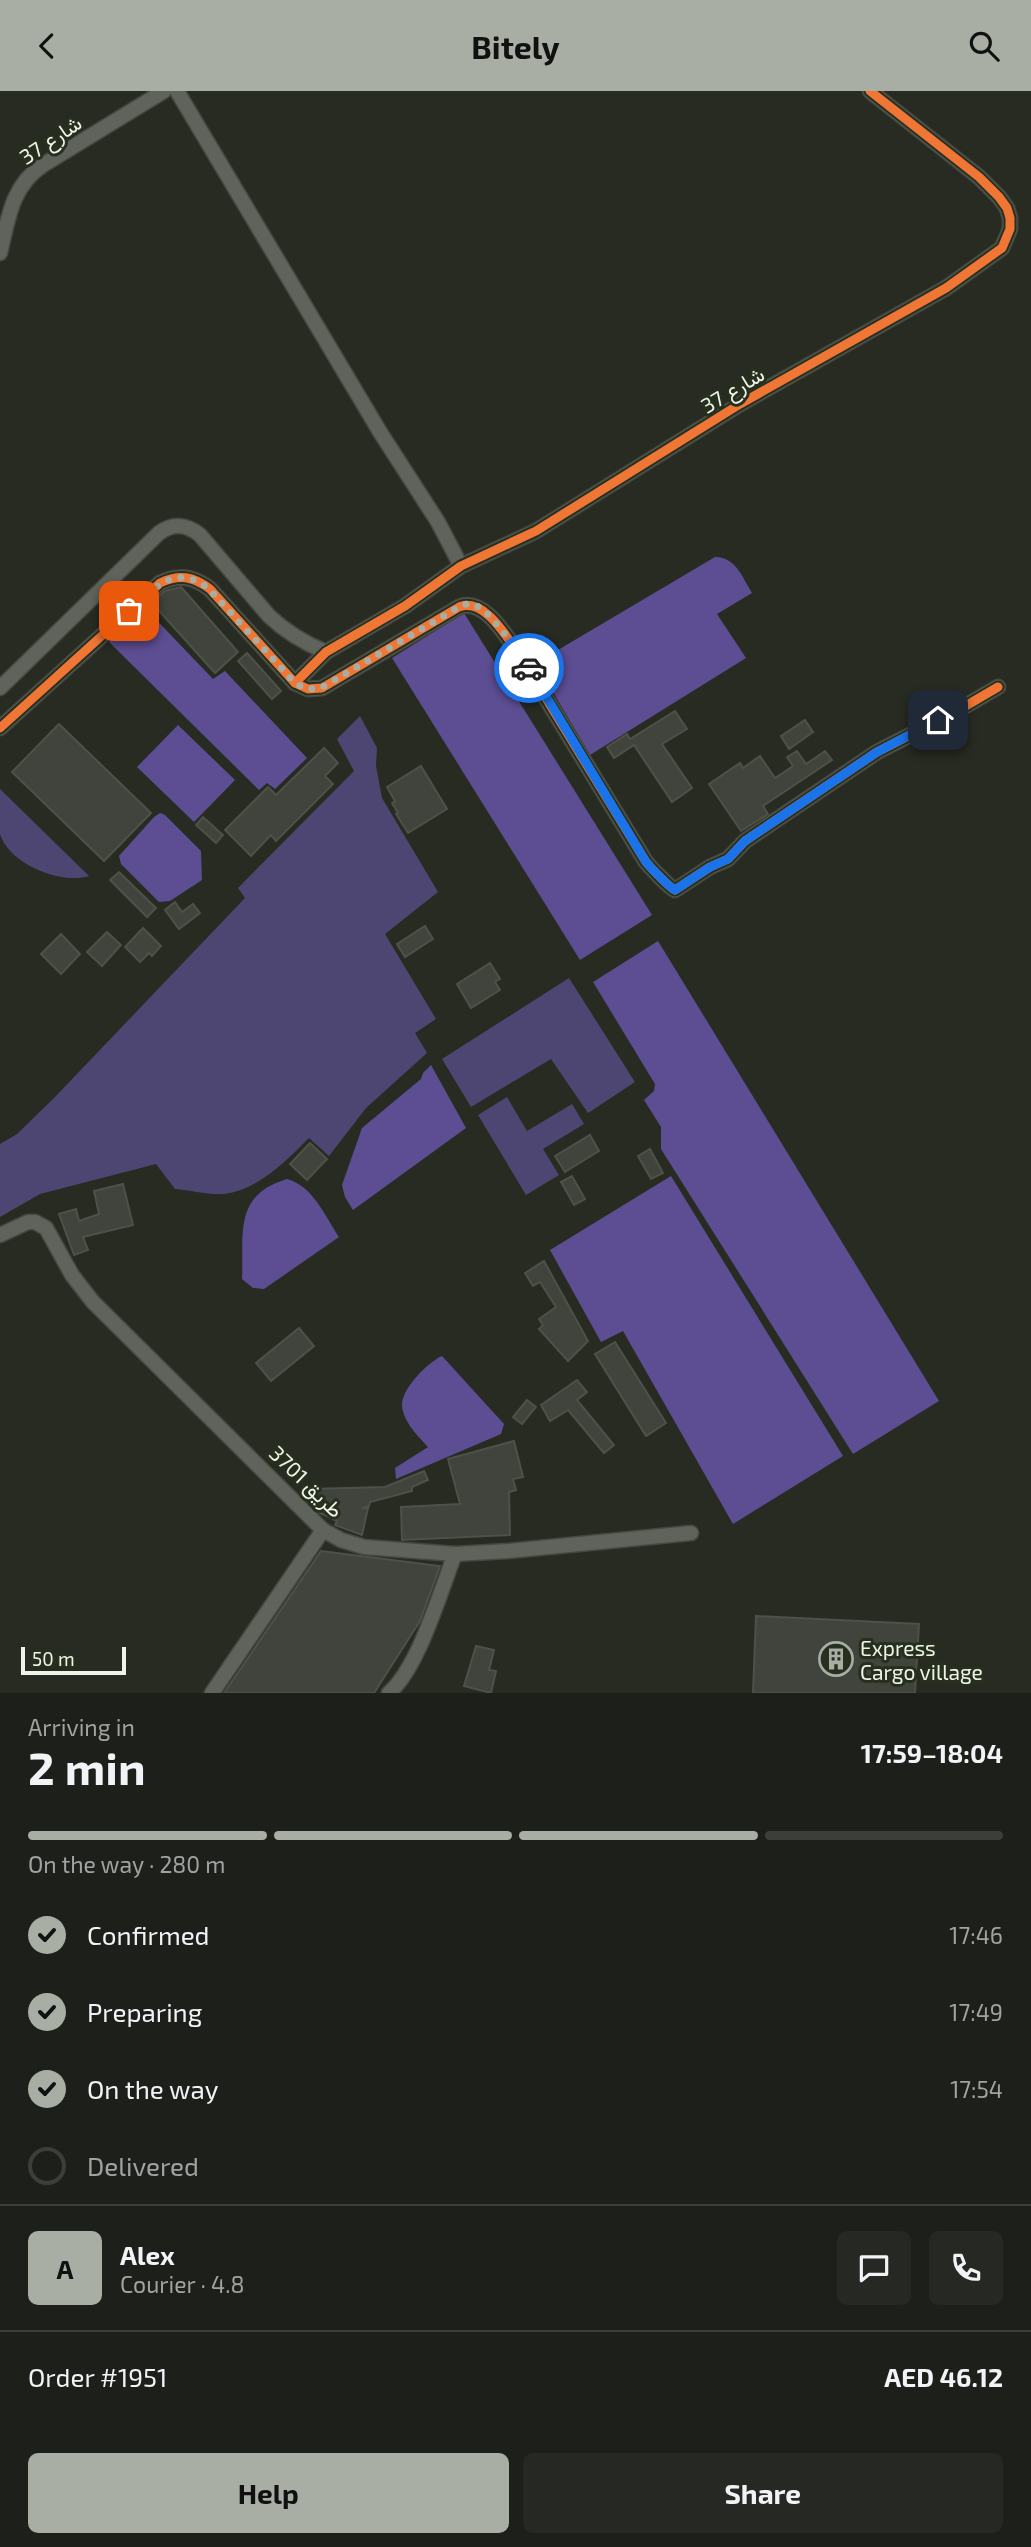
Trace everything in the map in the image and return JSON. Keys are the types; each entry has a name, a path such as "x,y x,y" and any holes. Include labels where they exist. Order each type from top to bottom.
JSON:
{"street":[{"name":"شارع 37","path":"0,253 12,203 27,177 164,91"},
{"path":"177,91 380,432 438,522 461,566"},
{"name":"شارع 37","path":"295,683 326,652 405,606 461,566 536,531 740,404 946,288 1002,248 1010,229 1010,218 999,197 979,177 870,91"},
{"path":"0,688 159,533 175,526 193,529 269,616 295,637 326,652"},
{"path":"0,728 160,583 172,577 186,576 199,580 295,683 308,689 322,688 459,607 475,605 499,627 519,654 646,862 675,890 710,867 728,859 745,841 877,752 998,687"},
{"name":"طريق 3701","path":"0,1234 28,1221 46,1228 72,1275 93,1302 323,1530 341,1540 364,1547 455,1554 691,1533"},
{"path":"212,1693 323,1530"},
{"path":"389,1693 401,1681 412,1663 455,1554"}],"shaded area":[{"path":"715,557 733,564 752,593 717,614 746,658 590,755 536,663"},
{"path":"144,607 213,679 225,671 307,758 275,789 267,783 259,790 109,642"},
{"path":"464,613 652,915 580,960 392,658"},
{"path":"360,716 377,748 376,766 382,798 438,892 385,934 436,1019 415,1033 427,1053 366,1108 329,1156 309,1138 260,1181 224,1194 175,1189 156,1164 40,1194 0,1217 0,1144 17,1134 54,1098 245,898 238,888 354,771 337,739"},
{"path":"178,725 235,780 194,822 137,767"},
{"path":"0,789 89,876 78,878 51,875 37,870 14,854 5,845 0,834"},
{"path":"160,813 201,851 202,880 170,901 159,902 121,864 119,856"},
{"path":"658,941 939,1401 853,1454 661,1149 661,1127 644,1100 654,1091 655,1084 593,982"},
{"path":"569,978 635,1082 588,1113 551,1059 471,1107 442,1059"},
{"path":"431,1065 466,1128 353,1210 342,1185 362,1128 421,1079"},
{"path":"507,1097 527,1131 572,1104 584,1124 543,1149 559,1175 526,1195 478,1115"},
{"path":"671,1176 843,1456 733,1524 623,1331 601,1342 550,1250"},
{"path":"287,1179 311,1195 339,1237 264,1289 253,1288 242,1279 245,1218 257,1195"},
{"path":"442,1356 504,1424 501,1434 396,1479 395,1468 428,1447 406,1418 403,1399 416,1377"}],"building":[{"path":"181,587 238,652 215,673 152,603 165,591"},
{"path":"247,653 281,691 272,699 238,661"},
{"path":"675,711 687,729 662,744 692,788 672,802 634,745 614,758 607,747 627,734 630,739"},
{"path":"805,720 813,732 789,749 781,736"},
{"path":"59,724 151,813 104,861 12,772"},
{"path":"324,748 338,763 325,776 333,784 276,841 271,835 251,856 225,830 268,787 276,795"},
{"path":"797,751 806,764 825,751 832,760 763,806 768,814 741,831 709,784 740,763 743,768 760,756 775,778 793,766 787,757"},
{"path":"421,766 447,809 408,833 396,814 398,813 392,803 395,801 387,787"},
{"path":"203,817 223,835 216,843 196,825"},
{"path":"119,872 156,908 147,917 110,880"},
{"path":"175,902 182,912 193,904 200,913 179,929 165,910"},
{"path":"425,926 433,939 405,957 397,944"},
{"path":"143,928 161,946 152,956 149,953 140,962 125,947"},
{"path":"107,932 121,945 102,966 87,952"},
{"path":"61,934 80,954 61,974 41,954"},
{"path":"490,963 500,979 495,982 500,990 471,1008 457,984"},
{"path":"590,1135 599,1151 565,1172 555,1156"},
{"path":"310,1143 327,1159 307,1180 290,1164"},
{"path":"650,1149 663,1173 651,1179 638,1156"},
{"path":"572,1176 585,1199 574,1205 561,1182"},
{"path":"123,1184 133,1225 83,1237 88,1250 74,1255 59,1214 76,1209 79,1221 99,1214 94,1191"},
{"path":"544,1261 588,1341 568,1361 539,1329 543,1325 539,1319 556,1307 540,1282 533,1286 525,1273"},
{"path":"299,1328 314,1346 271,1381 256,1363"},
{"path":"615,1342 666,1423 646,1436 595,1354"},
{"path":"577,1380 587,1392 577,1400 614,1445 604,1453 568,1410 550,1421 541,1405"},
{"path":"527,1400 536,1407 522,1424 513,1417"},
{"path":"514,1441 523,1477 513,1479 516,1490 509,1492 510,1535 402,1540 401,1507 460,1504 448,1459"},
{"path":"424,1471 428,1480 412,1487 412,1491 370,1502 369,1506 362,1508 368,1508 362,1535 335,1525 337,1521 318,1512 320,1505 311,1504 310,1489 385,1487"},
{"path":"321,1551 440,1566 420,1621 374,1693 224,1693"},
{"name":"Express Cargo village","path":"756,1616 919,1624 915,1693 753,1693"},
{"path":"476,1646 494,1650 489,1670 496,1671 491,1693 464,1686"}],"cycle path":[{"path":"295,683 326,652 405,606 461,566 536,531 740,404 946,288 1002,248 1010,229 1010,218 999,197 979,177 870,91"},
{"path":"0,728 160,583 173,578 192,579 210,589 295,683 308,689 322,688 459,607 468,605 486,613 508,638 646,862 675,890 710,867 728,859 745,841 877,752 998,687"}],"way so far":[{"path":"129,611 160,583 172,577 186,576 199,580 295,683 301,687 315,689 322,688 459,607 471,604 479,607 499,627 529,668"}],"place":[{"name":"Express Cargo village","path":"836,1659"}],"route":[{"path":"529,668 646,862 675,890 710,867 728,859 738,846 877,752 938,720"}]}
